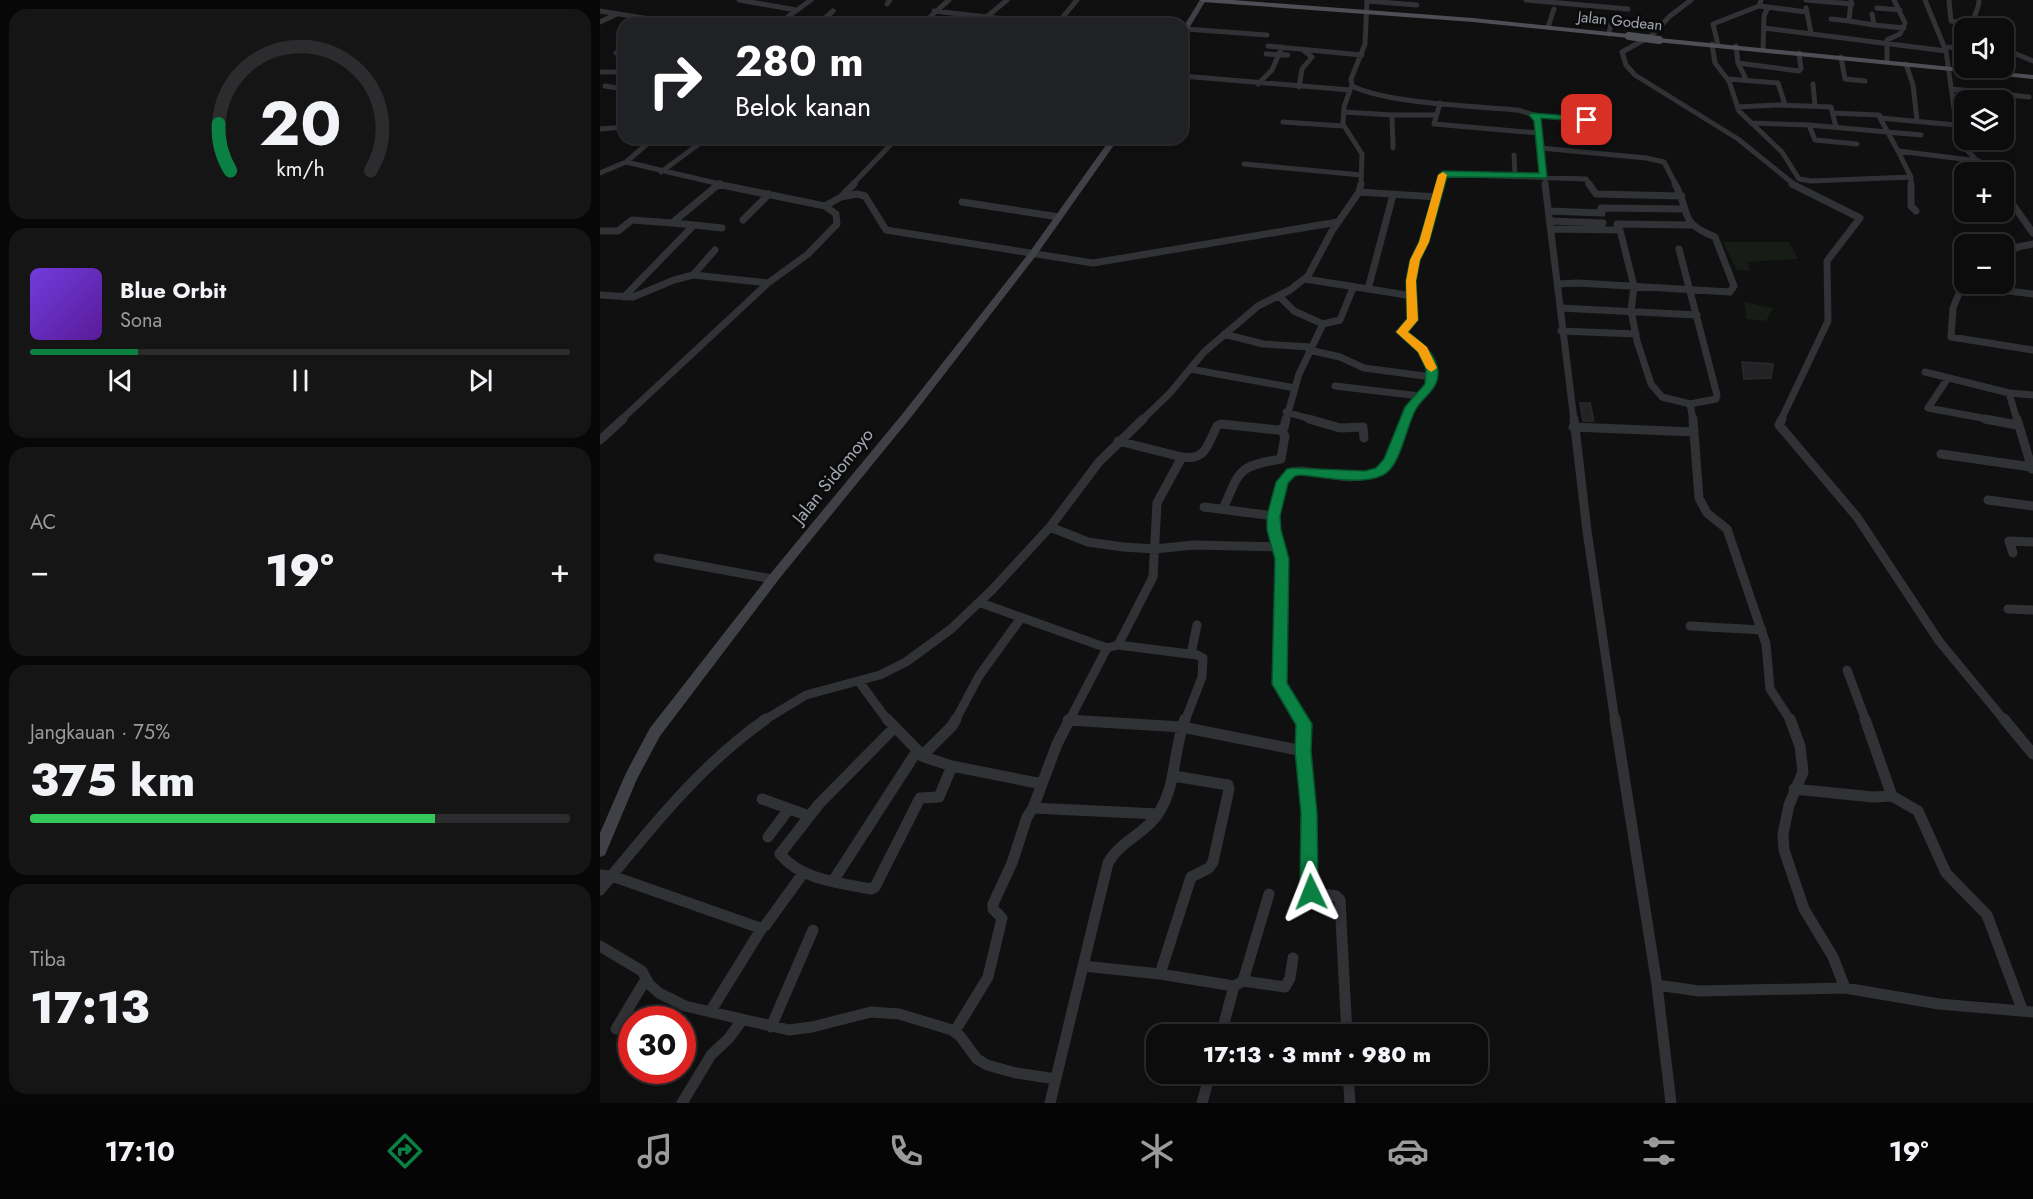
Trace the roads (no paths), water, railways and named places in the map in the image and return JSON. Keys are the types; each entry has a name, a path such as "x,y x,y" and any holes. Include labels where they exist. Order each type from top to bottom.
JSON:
{"main road":[{"name":"Jalan Godean","path":"1203,0 1366,4 1544,30 1736,46 2033,77"},
{"path":"1188,24 1203,0"},
{"name":"Jalan Sidomoyo","path":"600,850 631,777 655,732 772,579 908,414 1032,255 1111,144"}],"street":[{"path":"739,0 796,10"},
{"path":"783,18 811,0"},
{"path":"927,18 949,0"},
{"path":"934,11 958,12 956,14 986,18 1007,0"},
{"path":"1063,18 1077,0"},
{"path":"1526,0 1628,9"},
{"path":"1692,0 1670,16 1651,36 1622,52 1626,66 1635,75 1738,139 1788,182 1860,218 1827,261 1828,321 1779,425 1857,517 1939,641 2033,754"},
{"path":"1811,33 1805,0 1852,2 1849,21"},
{"path":"1887,62 1887,40 1900,34 1905,23 1894,0"},
{"path":"1925,0 1945,49 1954,106"},
{"path":"1949,0 1951,21 1954,22"},
{"path":"1973,18 1979,11 1979,0"},
{"path":"600,890 606,876 673,802 708,767 760,723 806,695 860,683 880,675 927,649 981,603 1050,527 1058,513 1119,441 1170,393 1224,334 1258,306 1305,279 1338,222 1359,192 1362,154 1343,126 1351,79 1362,55 1366,32 1366,4 1417,5"},
{"path":"1807,12 1762,5 1713,24 1715,63 1728,80 1737,107 1782,152 1799,179 1811,181 1911,177"},
{"path":"1762,5 1763,49"},
{"path":"1877,8 1900,10"},
{"path":"1544,30 1554,9"},
{"path":"600,11 643,18"},
{"path":"825,18 833,11"},
{"path":"600,22 617,14"},
{"path":"1872,14 1874,25"},
{"path":"1832,19 1904,28"},
{"path":"1609,34 1611,22"},
{"path":"1764,28 1886,44 1954,49"},
{"path":"1188,32 1267,35"},
{"path":"1268,46 1362,55"},
{"path":"1736,46 1738,63 1746,79"},
{"path":"1258,84 1272,70 1282,47"},
{"path":"1299,87 1302,69 1312,57 1304,53 1304,49"},
{"path":"1738,63 1800,70 1799,53"},
{"path":"1266,54 1288,55"},
{"path":"2014,54 2033,61"},
{"path":"1841,57 1843,77 1864,81"},
{"path":"1906,64 1913,85 1917,120"},
{"path":"1766,67 1769,81"},
{"path":"600,72 618,72"},
{"path":"1188,77 1299,87 1351,88 1440,103 1518,110 1534,115 1587,120 1586,126"},
{"path":"1728,80 1746,79 1778,83 1785,105"},
{"path":"1813,84 1815,106"},
{"path":"605,86 618,87"},
{"path":"1952,88 2029,97"},
{"path":"613,95 618,92"},
{"path":"1440,103 1433,123 1437,125 1539,133"},
{"path":"1737,107 1785,105 1831,107 1836,127"},
{"path":"1344,111 1392,115 1435,115"},
{"path":"1833,113 1954,125"},
{"path":"1392,115 1393,148"},
{"path":"1534,115 1538,121 1551,220 1573,427 1625,789 1657,985 1671,1103"},
{"path":"1881,117 1886,132 1911,177 1911,207 1916,211"},
{"path":"1283,122 1343,126"},
{"path":"1751,123 1809,125 1921,135"},
{"path":"1809,125 1815,140 1857,144"},
{"path":"600,129 618,128"},
{"path":"1584,142 1585,152"},
{"path":"600,173 626,162 647,144"},
{"path":"661,172 699,144"},
{"path":"825,206 841,197 891,144"},
{"path":"1541,148 1664,162 1682,196 1691,225"},
{"path":"1967,150 1979,161"},
{"path":"1898,151 1979,161"},
{"path":"1514,155 1515,175"},
{"path":"600,440 768,283 808,254 837,224 836,214 825,206 661,172 626,162"},
{"path":"1244,164 1361,175"},
{"path":"600,166 612,168"},
{"path":"1346,1024 1340,900 1336,896 1311,892 1309,886 1309,813 1303,751 1304,724 1280,684 1282,559 1274,530 1274,516 1282,482 1292,472 1365,476 1381,471 1390,460 1411,407 1431,385 1432,369 1423,350 1401,332 1412,320 1411,281 1415,260 1424,242 1442,177 1447,172 1544,176 1589,181 1600,178"},
{"path":"1589,181 1596,194 1603,222"},
{"path":"672,223 720,183"},
{"path":"1359,192 1437,197"},
{"path":"743,220 769,194"},
{"path":"841,197 857,194 865,196 886,230 1032,255 1101,262 1338,222"},
{"path":"1596,194 1682,196"},
{"path":"1368,288 1377,258 1379,236 1393,195"},
{"path":"962,202 1059,217"},
{"path":"2014,206 2033,232"},
{"path":"1551,220 1601,211 1685,209"},
{"path":"600,231 618,231 632,220 722,228"},
{"path":"1551,220 1603,222 1618,227"},
{"path":"1551,220 1618,227 1691,225 1715,237 1734,286 1730,292 1558,284"},
{"path":"624,297 694,225"},
{"path":"1618,227 1634,286 1631,311 1651,384 1657,392 1670,400 1690,404 1716,399 1717,395 1691,290 1678,249"},
{"path":"2014,249 2033,244"},
{"path":"693,275 715,250"},
{"path":"600,296 643,295 674,280 693,275 768,283"},
{"path":"1305,279 1413,296"},
{"path":"1279,296 1294,311 1323,324 1340,320 1356,288"},
{"path":"2014,292 2033,294"},
{"path":"1959,294 1953,308 1951,337 2033,350"},
{"path":"1560,308 1697,315"},
{"path":"1281,430 1309,349 1323,324"},
{"path":"1561,330 1636,334"},
{"path":"1224,334 1263,344 1309,349 1340,357 1364,368 1432,377"},
{"path":"1190,369 1295,388"},
{"path":"1925,372 2009,393 2033,396"},
{"path":"1948,378 1928,408 2018,425"},
{"path":"1335,386 1420,396"},
{"path":"1941,454 2032,469 2009,393"},
{"path":"1690,404 1699,498 1707,513 1727,529 1766,644 1770,689 1789,716 1802,756 1803,772 1794,789 1783,834 1784,850 1804,909 1833,957 1845,988"},
{"path":"1287,412 1340,428 1363,427 1364,438"},
{"path":"1119,441 1195,459 1201,456 1217,426 1221,424 1281,430"},
{"path":"1573,427 1694,432"},
{"path":"1223,509 1240,472 1251,464 1281,459 1285,436 1281,430"},
{"path":"1118,645 1153,577 1157,503 1182,457"},
{"path":"1988,500 2033,506"},
{"path":"1204,507 1274,516"},
{"path":"1050,527 1088,542 1155,549 1193,545 1279,547"},
{"path":"2013,553 2009,541 2033,542"},
{"path":"658,558 772,579"},
{"path":"981,603 1107,648 1118,645 1191,654 1203,658 1197,690 1182,727 1174,776 1158,814 1141,832 1113,854 1108,863 1050,1103"},
{"path":"2008,609 2033,610"},
{"path":"833,881 919,753 952,726 979,676 1021,618"},
{"path":"1191,654 1197,625"},
{"path":"1690,626 1762,630"},
{"path":"955,1031 988,977 1002,918 993,909 993,904 1012,863 1027,817 1033,808 1068,720 1107,648"},
{"path":"1847,670 1892,796"},
{"path":"860,683 894,728 919,753 952,766 1042,784"},
{"path":"1068,720 1182,727 1303,751"},
{"path":"894,728 809,816 780,854 785,862 804,872 833,881 871,889 875,887 920,798 939,796 952,766"},
{"path":"1160,974 1191,877 1209,868 1212,862 1228,789 1228,785 1174,776"},
{"path":"1657,985 1699,991 1845,988 1940,1004 2028,1011 1987,915 1946,873 1918,811 1892,796 1873,797 1794,789"},
{"path":"762,799 809,816"},
{"path":"1033,808 1158,814"},
{"path":"768,837 789,809"},
{"path":"710,1012 762,928 804,872"},
{"path":"606,876 762,928"},
{"path":"1225,1024 1269,894"},
{"path":"771,1027 813,930"},
{"path":"600,946 642,971 659,993 685,1006 771,1027 801,1030 862,1012 884,1012 906,1016 955,1031 980,1062 1011,1072 1056,1079"},
{"path":"1083,966 1238,984 1285,987 1290,978 1293,958"},
{"path":"616,1029 646,979"},
{"path":"682,1103 711,1055 729,1038 742,1020"},
{"path":"1202,1103 1207,1084"},
{"path":"1349,1084 1350,1103"}]}
